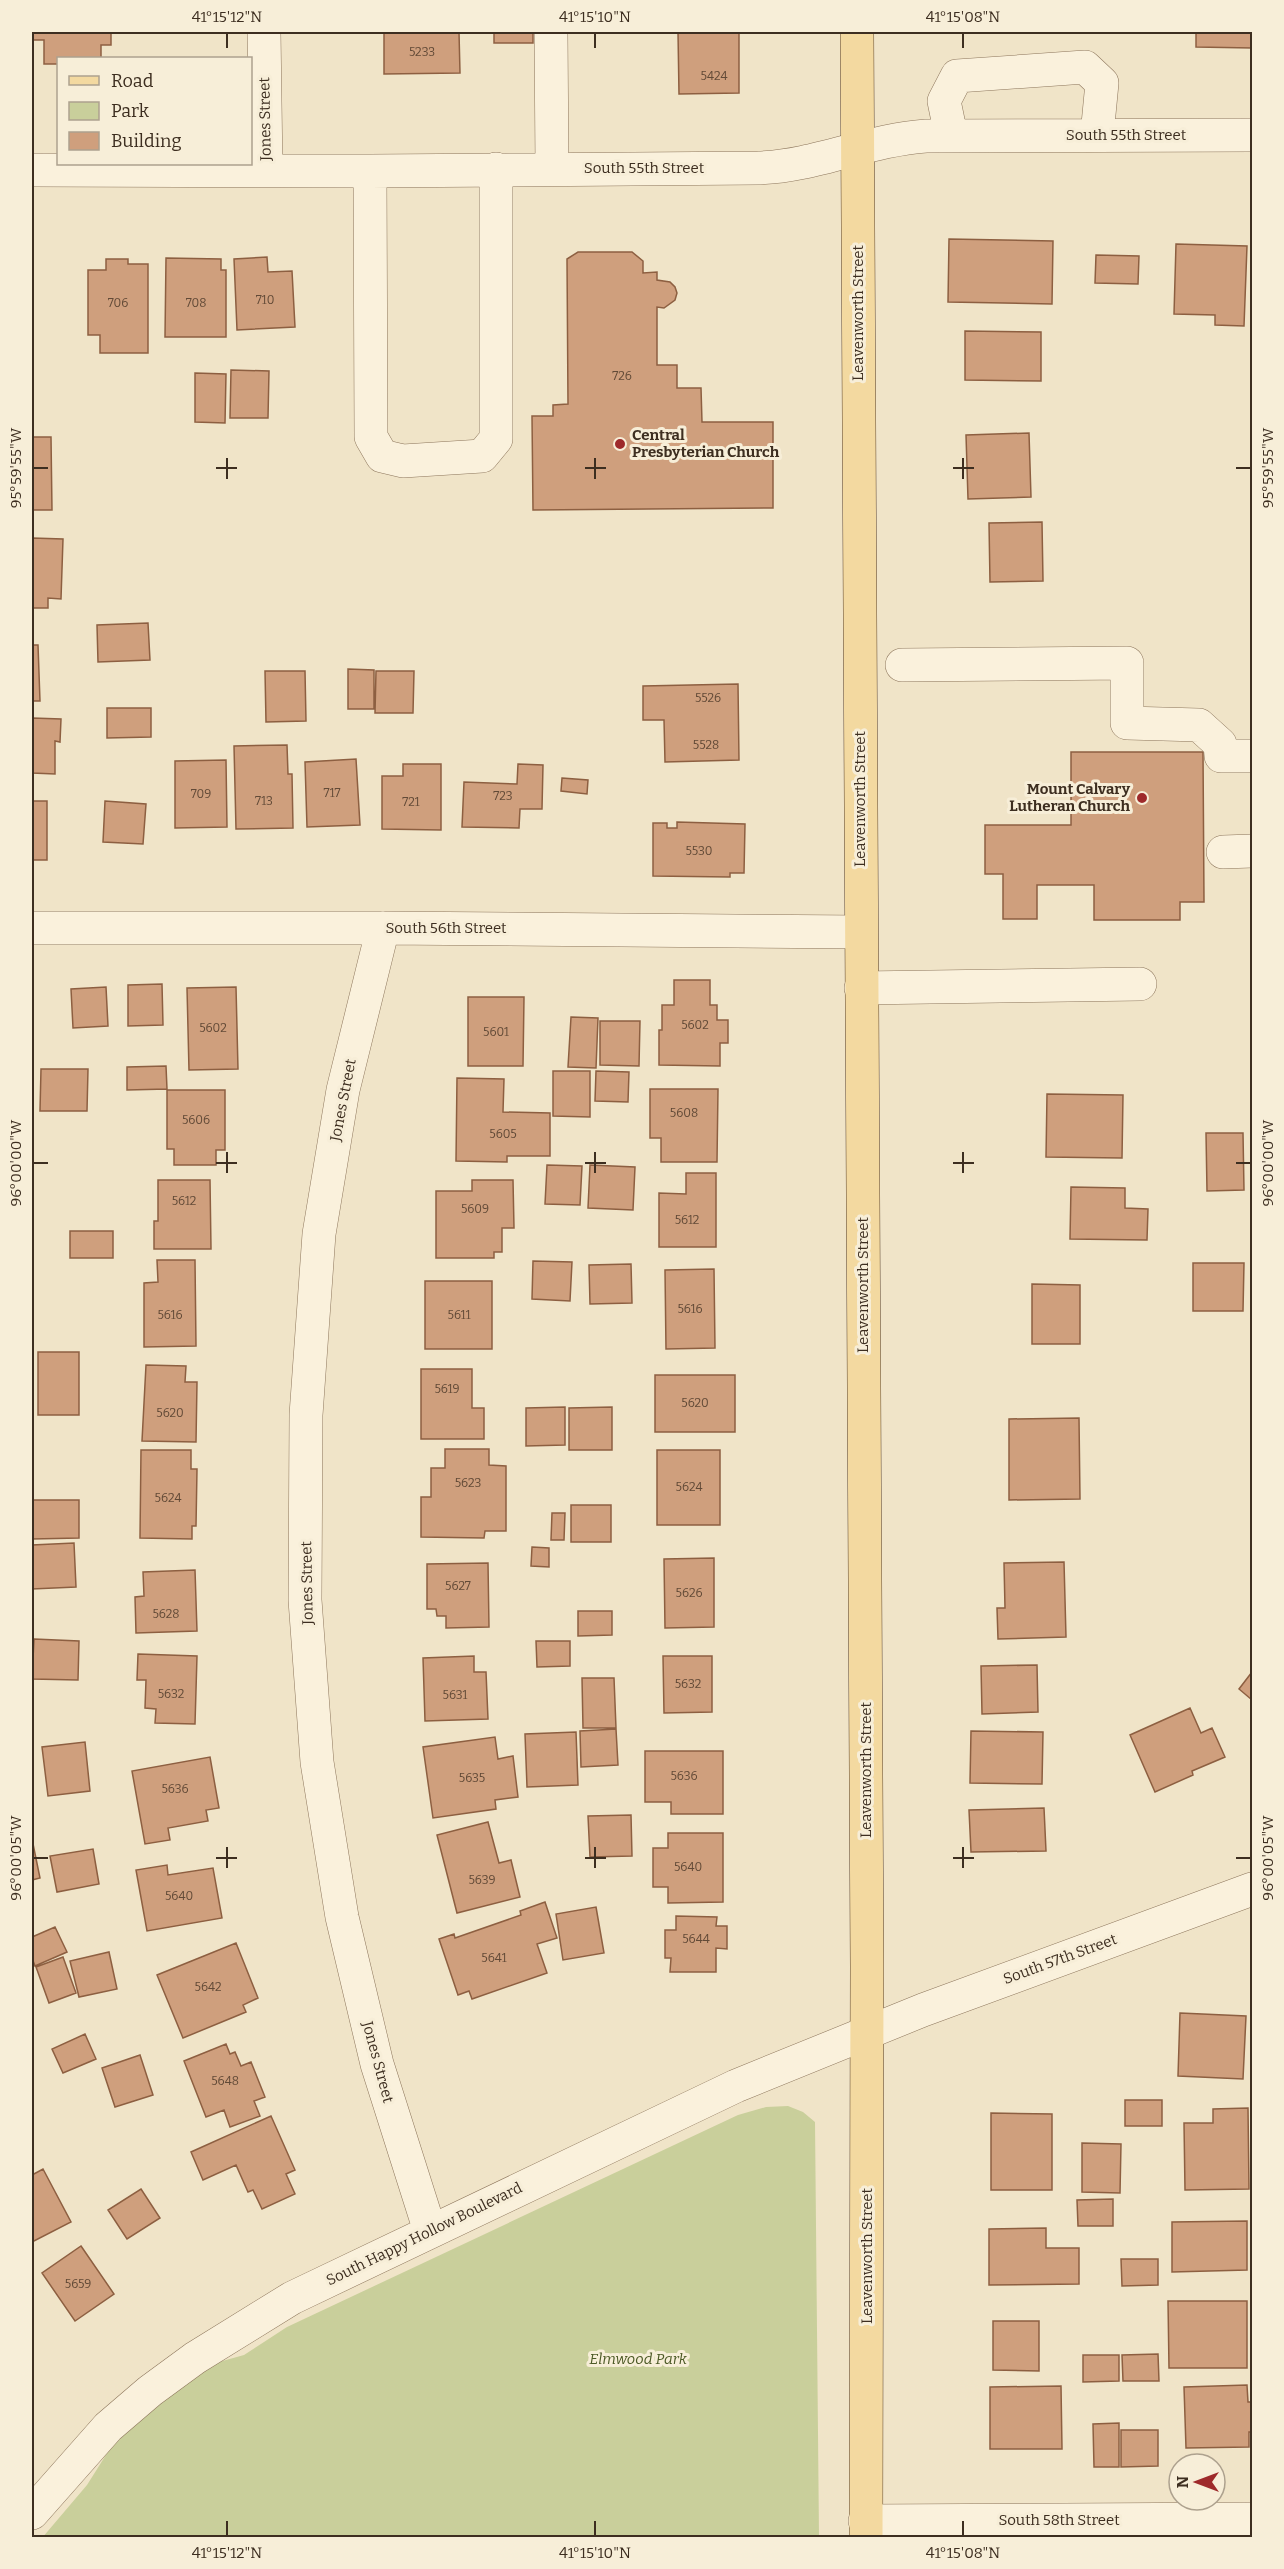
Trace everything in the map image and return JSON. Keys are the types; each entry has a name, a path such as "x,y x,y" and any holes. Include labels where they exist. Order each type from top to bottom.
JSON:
{"main road":[{"name":"Leavenworth Street","path":"857,32 867,2032 866,2529"}],"street":[{"name":"Jones Street","path":"264,32 266,170"},
{"path":"550,32 552,168"},
{"path":"951,135 944,101 957,76 1085,67 1102,83 1097,135"},
{"name":"South 55th Street","path":"32,170 370,171 782,167 904,137 1252,135"},
{"path":"370,171 371,436 382,456 404,461 482,456 496,439 496,169"},
{"path":"902,665 1127,663 1127,723 1200,725 1220,744 1221,756 1252,756"},
{"name":"South 56th Street","path":"32,928 860,932"},
{"name":"Jones Street","path":"383,928 343,1090 319,1234 306,1415 305,1599 317,1762 342,1917 377,2064 430,2231"},
{"path":"861,988 1140,984"},
{"name":"South 57th Street","path":"867,2032 1246,1897"},
{"name":"South Happy Hollow Boulevard","path":"34,2503 108,2427 195,2358 292,2298 736,2086 867,2032"},
{"name":"South 58th Street","path":"866,2529 1252,2519"}],"green space":[{"name":"Elmwood Park","path":"788,2106 803,2112 815,2122 819,2537 42,2538 87,2485 111,2447 152,2410 190,2370 244,2355 287,2327 738,2115 766,2107"}],"building":[{"path":"32,32 111,32 111,45 101,45 101,57 57,57 57,64 44,64 44,40 32,40"},
{"path":"384,32 459,32 460,73 384,74"},
{"path":"494,32 533,32 533,43 494,43"},
{"path":"678,32 739,32 739,93 679,94"},
{"path":"1196,32 1252,32 1252,48 1196,47"},
{"path":"949,239 1053,241 1052,304 948,302"},
{"path":"1176,244 1247,246 1244,326 1215,325 1215,315 1174,314"},
{"path":"578,252 632,252 643,261 643,273 657,272 657,280 670,282 675,287 677,293 675,300 664,308 657,307 657,365 677,365 677,388 701,388 702,422 773,422 773,508 533,510 532,416 553,416 553,405 568,404 567,259"},
{"path":"1096,255 1139,256 1138,284 1095,283"},
{"path":"267,257 268,272 292,271 295,327 237,330 234,259"},
{"path":"166,258 221,259 221,270 226,270 226,337 165,337"},
{"path":"106,259 128,259 128,264 148,264 148,353 100,353 100,335 88,335 88,270 106,270"},
{"path":"965,331 1041,332 1041,381 965,380"},
{"path":"231,370 269,371 268,418 230,418"},
{"path":"195,373 226,374 225,423 195,422"},
{"path":"1029,433 1031,497 968,499 966,435"},
{"path":"32,437 51,437 52,510 32,510"},
{"path":"1042,522 1043,581 990,582 989,523"},
{"path":"32,538 63,539 61,599 48,598 48,608 32,608"},
{"path":"148,623 150,660 98,662 97,625"},
{"path":"32,645 38,645 40,701 32,701"},
{"path":"348,669 374,670 374,709 348,709"},
{"path":"265,671 305,671 306,721 266,722"},
{"path":"376,671 414,671 413,713 375,713"},
{"path":"738,684 739,760 665,762 664,720 643,720 643,686"},
{"path":"107,708 151,708 151,737 107,738"},
{"path":"32,718 61,719 60,742 55,741 55,774 32,773"},
{"path":"287,745 288,774 292,774 293,828 236,829 234,746"},
{"path":"1071,752 1203,752 1204,902 1180,902 1180,920 1094,920 1094,885 1037,885 1037,919 1003,919 1003,874 985,874 985,825 1071,825"},
{"path":"356,759 360,825 307,827 305,762"},
{"path":"226,760 227,827 175,828 175,761"},
{"path":"403,764 441,764 441,830 382,829 382,776 403,776"},
{"path":"518,764 543,765 542,809 520,809 519,828 462,827 464,782 517,784"},
{"path":"562,778 588,780 587,794 561,791"},
{"path":"32,801 47,801 47,860 32,860"},
{"path":"105,801 146,804 143,844 103,842"},
{"path":"677,822 745,824 744,873 730,873 730,877 653,876 653,823 667,823 667,828 677,828"},
{"path":"674,980 710,980 710,1005 717,1005 717,1020 728,1020 728,1043 720,1043 720,1066 659,1065 662,1005 674,1005"},
{"path":"162,984 163,1025 128,1026 128,985"},
{"path":"106,987 108,1026 73,1028 71,989"},
{"path":"236,987 238,1069 189,1070 187,988"},
{"path":"468,997 524,997 523,1066 468,1066"},
{"path":"571,1017 598,1018 596,1068 568,1067"},
{"path":"600,1021 640,1021 639,1066 600,1065"},
{"path":"166,1066 167,1089 127,1090 127,1067"},
{"path":"41,1069 88,1069 87,1111 40,1111"},
{"path":"553,1071 590,1071 590,1117 553,1116"},
{"path":"596,1071 629,1072 628,1102 595,1101"},
{"path":"457,1078 504,1079 503,1112 550,1113 550,1156 507,1156 507,1162 456,1161"},
{"path":"650,1089 718,1089 717,1162 661,1162 661,1138 650,1138"},
{"path":"167,1090 225,1090 225,1150 216,1150 216,1165 174,1165 174,1149 167,1149"},
{"path":"1047,1094 1123,1095 1122,1158 1046,1157"},
{"path":"1206,1133 1243,1133 1244,1190 1207,1191"},
{"path":"547,1165 582,1166 580,1205 545,1204"},
{"path":"590,1165 635,1167 633,1210 588,1208"},
{"path":"686,1173 716,1173 716,1247 659,1247 659,1193 686,1194"},
{"path":"158,1180 210,1180 211,1249 154,1249 154,1221 158,1221"},
{"path":"472,1180 513,1180 514,1228 502,1228 502,1252 494,1252 494,1258 436,1258 436,1191 472,1191"},
{"path":"1071,1187 1125,1188 1125,1208 1148,1209 1147,1240 1070,1239"},
{"path":"70,1231 113,1231 113,1258 70,1258"},
{"path":"157,1260 195,1260 196,1346 144,1347 144,1283 158,1282"},
{"path":"533,1261 572,1262 570,1301 532,1299"},
{"path":"1193,1263 1244,1263 1243,1311 1193,1311"},
{"path":"631,1264 632,1303 590,1304 589,1265"},
{"path":"714,1269 715,1348 666,1349 665,1270"},
{"path":"425,1281 492,1281 492,1349 425,1349"},
{"path":"1032,1284 1080,1285 1080,1344 1032,1344"},
{"path":"38,1352 79,1352 79,1415 38,1415"},
{"path":"146,1365 186,1366 185,1382 197,1382 196,1442 142,1441"},
{"path":"421,1369 472,1369 472,1408 484,1408 484,1439 421,1439"},
{"path":"655,1375 735,1375 735,1432 655,1432"},
{"path":"565,1407 565,1445 526,1446 526,1408"},
{"path":"612,1407 612,1450 569,1450 569,1408"},
{"path":"1079,1418 1080,1499 1009,1500 1009,1419"},
{"path":"445,1449 489,1449 489,1465 506,1466 506,1531 485,1531 484,1538 421,1537 421,1497 431,1497 431,1468 445,1468"},
{"path":"141,1450 191,1450 191,1469 197,1469 196,1526 192,1526 192,1539 140,1538"},
{"path":"657,1450 720,1450 720,1525 657,1525"},
{"path":"32,1500 79,1500 79,1538 32,1539"},
{"path":"571,1505 611,1505 611,1542 571,1542"},
{"path":"552,1513 565,1513 564,1540 551,1540"},
{"path":"74,1543 76,1587 32,1589 32,1545"},
{"path":"532,1547 549,1548 549,1567 531,1566"},
{"path":"714,1558 714,1627 665,1628 664,1559"},
{"path":"1064,1562 1066,1637 998,1639 997,1608 1005,1608 1004,1563"},
{"path":"488,1563 489,1627 446,1628 446,1616 437,1616 436,1609 427,1609 427,1564"},
{"path":"195,1570 197,1631 136,1633 135,1597 144,1596 143,1572"},
{"path":"578,1611 612,1611 612,1635 578,1636"},
{"path":"34,1639 79,1641 78,1680 32,1679"},
{"path":"536,1641 570,1641 570,1666 537,1667"},
{"path":"138,1654 197,1656 195,1724 155,1723 156,1709 145,1708 146,1680 137,1680"},
{"path":"474,1656 474,1672 486,1672 488,1719 425,1721 423,1658"},
{"path":"663,1656 712,1656 712,1712 664,1713"},
{"path":"1037,1665 1038,1712 982,1714 981,1666"},
{"path":"1252,1672 1252,1700 1239,1689"},
{"path":"582,1678 614,1678 616,1728 583,1728"},
{"path":"1190,1708 1201,1733 1212,1728 1225,1757 1192,1771 1193,1775 1155,1792 1130,1735"},
{"path":"616,1729 618,1765 581,1767 580,1731"},
{"path":"971,1731 1043,1732 1042,1784 970,1783"},
{"path":"576,1732 578,1785 527,1787 525,1734"},
{"path":"495,1737 498,1759 513,1756 518,1797 495,1800 496,1809 433,1818 423,1747"},
{"path":"85,1742 90,1791 48,1796 42,1747"},
{"path":"645,1751 723,1751 723,1814 671,1814 671,1802 645,1802"},
{"path":"210,1757 219,1808 206,1810 208,1821 168,1828 170,1840 145,1844 132,1771"},
{"path":"1044,1808 1046,1851 971,1852 969,1810"},
{"path":"631,1815 632,1856 590,1857 588,1816"},
{"path":"488,1822 499,1863 511,1860 520,1897 457,1913 437,1835"},
{"path":"668,1833 723,1833 723,1902 668,1903 668,1887 653,1887 653,1848 668,1848"},
{"path":"32,1839 40,1878 32,1880"},
{"path":"93,1849 99,1884 57,1892 50,1856"},
{"path":"167,1865 168,1875 213,1868 222,1918 147,1931 136,1870"},
{"path":"545,1902 557,1938 537,1944 547,1973 472,1999 469,1991 458,1995 439,1939 454,1934 455,1938 521,1915 520,1911"},
{"path":"596,1907 604,1953 563,1960 556,1914"},
{"path":"676,1916 717,1917 716,1926 727,1926 727,1949 716,1948 716,1972 670,1972 671,1958 665,1958 665,1930 676,1930"},
{"path":"55,1927 67,1952 35,1966 32,1958 32,1937"},
{"path":"236,1943 258,1998 243,2005 246,2012 183,2038 157,1975"},
{"path":"109,1952 117,1989 79,1997 70,1961"},
{"path":"63,1957 76,1993 49,2003 36,1967"},
{"path":"1180,2013 1246,2016 1243,2079 1178,2076"},
{"path":"85,2034 96,2059 63,2073 52,2049"},
{"path":"226,2044 230,2054 235,2052 241,2066 251,2062 265,2097 254,2101 260,2116 230,2127 224,2110 206,2117 184,2061"},
{"path":"140,2055 153,2095 115,2107 102,2068"},
{"path":"1125,2100 1162,2100 1162,2126 1125,2126"},
{"path":"1248,2108 1249,2189 1185,2190 1184,2123 1213,2123 1213,2109"},
{"path":"991,2113 1052,2114 1052,2190 991,2190"},
{"path":"271,2116 295,2170 286,2174 295,2194 262,2209 253,2190 248,2192 236,2165 203,2180 191,2152"},
{"path":"1082,2143 1121,2144 1120,2193 1082,2192"},
{"path":"43,2169 71,2222 32,2242 32,2175"},
{"path":"141,2189 160,2218 127,2239 108,2210"},
{"path":"1113,2199 1113,2226 1078,2226 1077,2200"},
{"path":"1247,2221 1247,2270 1172,2272 1172,2222"},
{"path":"1046,2228 1046,2248 1079,2248 1079,2284 989,2285 989,2229"},
{"path":"81,2246 114,2294 75,2321 42,2273"},
{"path":"1121,2259 1158,2259 1158,2285 1122,2286"},
{"path":"1168,2301 1247,2301 1247,2368 1169,2368"},
{"path":"993,2321 1039,2321 1039,2371 993,2370"},
{"path":"1158,2354 1159,2381 1123,2381 1122,2355"},
{"path":"1083,2355 1119,2355 1119,2381 1083,2382"},
{"path":"1247,2385 1248,2402 1252,2402 1252,2432 1249,2432 1249,2447 1186,2448 1184,2387"},
{"path":"1061,2386 1062,2449 990,2449 990,2387"},
{"path":"1119,2423 1119,2467 1094,2467 1093,2424"},
{"path":"1121,2430 1158,2430 1158,2466 1121,2467"}],"place":[{"name":"Central Presbyterian Church","path":"620,444"},
{"name":"Mount Calvary Lutheran Church","path":"1142,798"}]}
